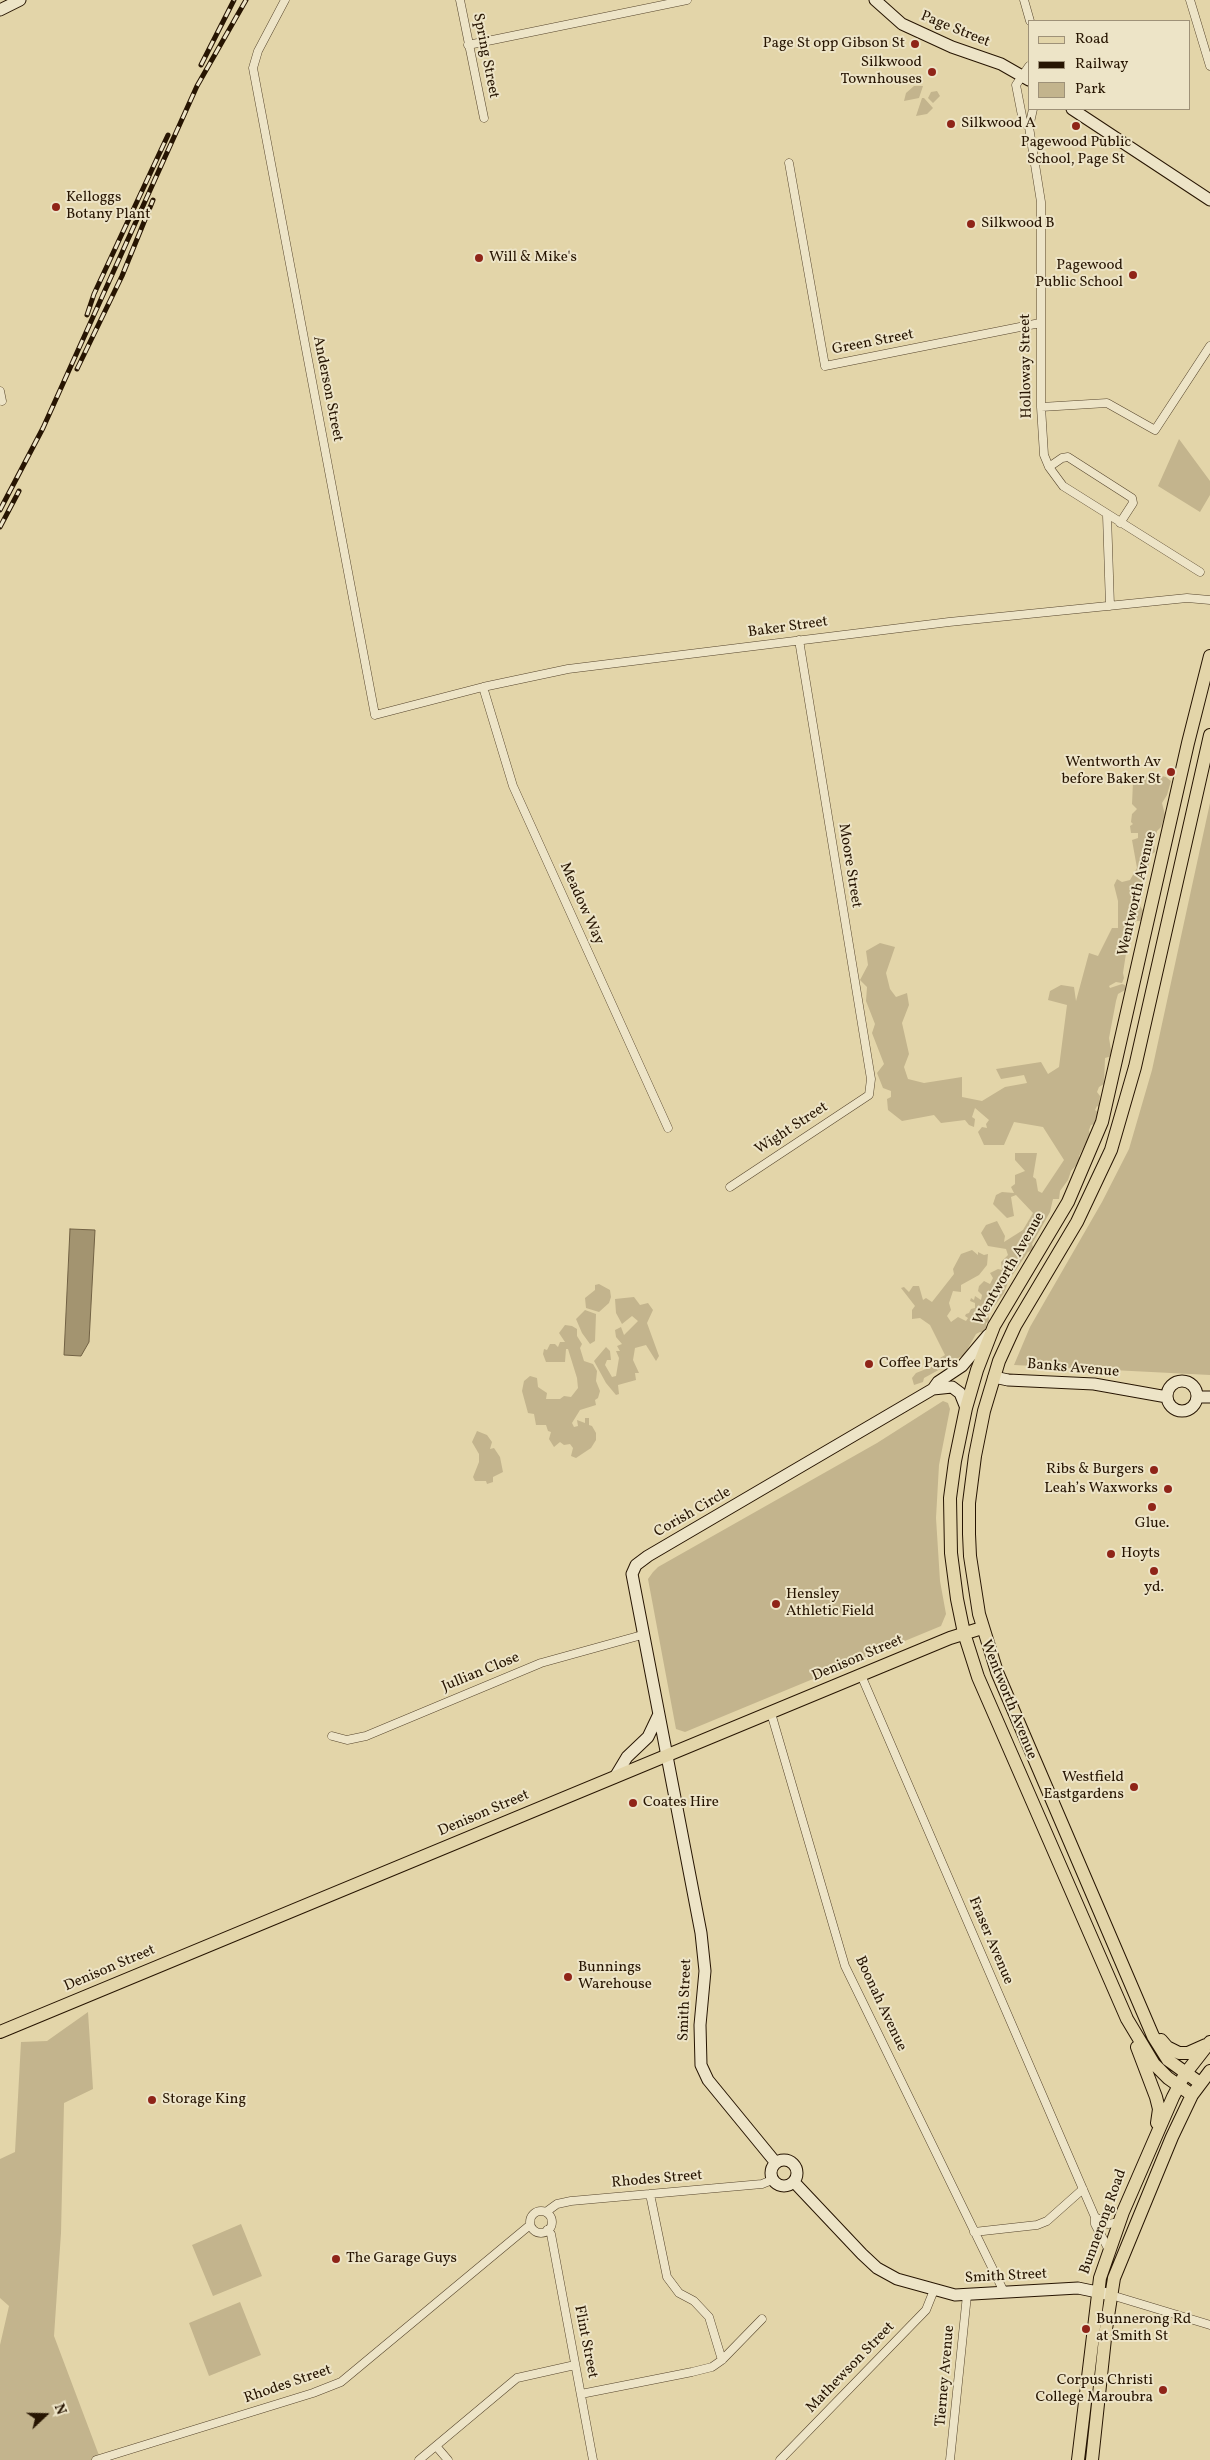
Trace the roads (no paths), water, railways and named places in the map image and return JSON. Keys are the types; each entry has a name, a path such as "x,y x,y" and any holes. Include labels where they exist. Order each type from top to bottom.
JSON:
{"main road":[{"name":"Wentworth Avenue","path":"1192,2095 1178,2086 1154,2064 1127,2019 973,1664 964,1634 951,1553 950,1498 955,1460 966,1408 977,1370 994,1326 1068,1202 1102,1122 1188,743 1210,656"},
{"name":"Wentworth Avenue","path":"1200,2083 1186,2074 1162,2053 1141,2011 1000,1679 982,1628 970,1556 969,1503 979,1435 994,1377 1015,1326 1076,1222 1111,1150 1135,1067 1210,735"},
{"name":"Banks Avenue","path":"977,1370 994,1377"},
{"name":"Denison Street","path":"0,2032 861,1675 982,1628"},
{"path":"1141,2011 1162,2042 1173,2051 1188,2053 1209,2043"},
{"path":"1127,2019 1158,2103 1159,2115 1156,2133"},
{"name":"Bunnerong Road","path":"1078,2460 1097,2291 1109,2250 1156,2133 1178,2086 1209,2043"},
{"name":"Bunnerong Road","path":"1092,2460 1111,2295 1126,2245 1192,2095 1210,2071"}],"street":[{"path":"0,10 20,0"},
{"name":"Anderson Street","path":"285,0 258,51 253,68 375,715"},
{"name":"Spring Street","path":"460,0 484,118"},
{"path":"468,45 687,0"},
{"name":"Page Street","path":"875,0 902,24 952,47 1001,64 1025,78"},
{"path":"1024,0 1030,20"},
{"path":"1190,0 1210,66"},
{"name":"Holloway Street","path":"1025,78 1016,85 1023,120 1029,127"},
{"name":"Holloway Street","path":"1033,110 1029,127 1042,202 1040,323 1041,407 1044,455 1049,468 1063,486 1107,516 1200,572"},
{"path":"1074,110 1210,200"},
{"name":"Green Street","path":"789,163 825,366 1040,323"},
{"path":"1041,407 1107,404 1155,430 1210,346"},
{"path":"0,391 2,401"},
{"path":"1049,468 1062,458 1068,457 1132,498 1133,503 1120,523"},
{"path":"1107,516 1110,606"},
{"name":"Baker Street","path":"375,715 541,673 948,622 1187,598 1210,600"},
{"name":"Moore Street","path":"799,640 871,1079 869,1095"},
{"name":"Meadow Way","path":"483,687 513,786 668,1128"},
{"name":"Wight Street","path":"730,1187 869,1095"},
{"name":"Corish Circle","path":"666,1756 642,1636 632,1574 641,1560 933,1389 938,1382 962,1366 972,1356 994,1326"},
{"name":"Banks Avenue","path":"994,1377 1004,1380 1094,1384 1167,1397"},
{"path":"1184,1381 1195,1388 1197,1397 1194,1406 1184,1411 1172,1408 1167,1397 1172,1385 1184,1381"},
{"path":"933,1389 946,1386 955,1389 964,1399 966,1408"},
{"path":"1197,1397 1210,1397"},
{"name":"Jullian Close","path":"332,1736 348,1740 366,1736 541,1663 642,1636"},
{"name":"Fraser Avenue","path":"861,1675 1095,2217 1096,2224 1109,2250"},
{"name":"Boonah Avenue","path":"771,1713 845,1966 1004,2292"},
{"path":"615,1777 627,1757 648,1737 658,1716"},
{"name":"Smith Street","path":"666,1756 700,1933 705,1972 700,2025 701,2065 708,2080 776,2162"},
{"path":"784,2160 792,2163 797,2170 794,2182 783,2187 772,2180 772,2169 776,2162 784,2160"},
{"name":"Rhodes Street","path":"546,2212 563,2202 762,2184 772,2180"},
{"name":"Smith Street","path":"794,2182 876,2268 897,2279 934,2290 967,2295 1078,2288 1111,2295"},
{"path":"974,2232 1037,2225 1047,2221 1083,2189"},
{"path":"650,2194 667,2277 679,2293 694,2301 709,2317 722,2360"},
{"path":"536,2212 546,2212 551,2220 548,2230 537,2232 530,2224 531,2217 536,2212"},
{"path":"1095,2217 1108,2224 1120,2222"},
{"name":"Rhodes Street","path":"96,2460 118,2457 313,2393 341,2382 530,2224"},
{"name":"Flint Street","path":"548,2230 551,2234 593,2460"},
{"name":"Mathewson Street","path":"780,2460 916,2322 926,2310 934,2290"},
{"name":"Tierney Avenue","path":"950,2460 967,2295"},
{"path":"1111,2295 1210,2325"},
{"path":"581,2394 712,2367 722,2360 762,2319"},
{"path":"419,2460 517,2378 576,2365"},
{"path":"436,2446 448,2460"}],"railway":[{"path":"201,65 234,0"},
{"path":"0,510 43,428 197,86 246,0"},
{"path":"87,315 94,294 168,135"},
{"path":"77,369 122,276 153,200"},
{"path":"0,527 19,491"}],"place":[{"name":"Page St opp Gibson St","path":"915,44"},
{"name":"Silkwood Townhouses","path":"932,72"},
{"name":"Silkwood A","path":"951,124"},
{"name":"Pagewood Public School, Page St","path":"1076,126"},
{"name":"Kelloggs Botany Plant","path":"56,207"},
{"name":"Silkwood B","path":"971,224"},
{"name":"Will & Mike's","path":"479,258"},
{"name":"Pagewood Public School","path":"1133,275"},
{"name":"Wentworth Av before Baker St","path":"1171,772"},
{"name":"Coffee Parts","path":"869,1364"},
{"name":"Ribs & Burgers","path":"1154,1470"},
{"name":"Leah’s Waxworks","path":"1168,1489"},
{"name":"Glue.","path":"1152,1507"},
{"name":"Hoyts","path":"1111,1554"},
{"name":"yd.","path":"1154,1571"},
{"name":"Hensley Athletic Field","path":"776,1604"},
{"name":"Westfield Eastgardens","path":"1134,1787"},
{"name":"Coates Hire","path":"633,1803"},
{"name":"Bunnings Warehouse","path":"568,1977"},
{"name":"Storage King","path":"152,2100"},
{"name":"The Garage Guys","path":"336,2259"},
{"name":"Bunnerong Rd at Smith St","path":"1086,2329"},
{"name":"Corpus Christi College Maroubra","path":"1163,2390"}]}
